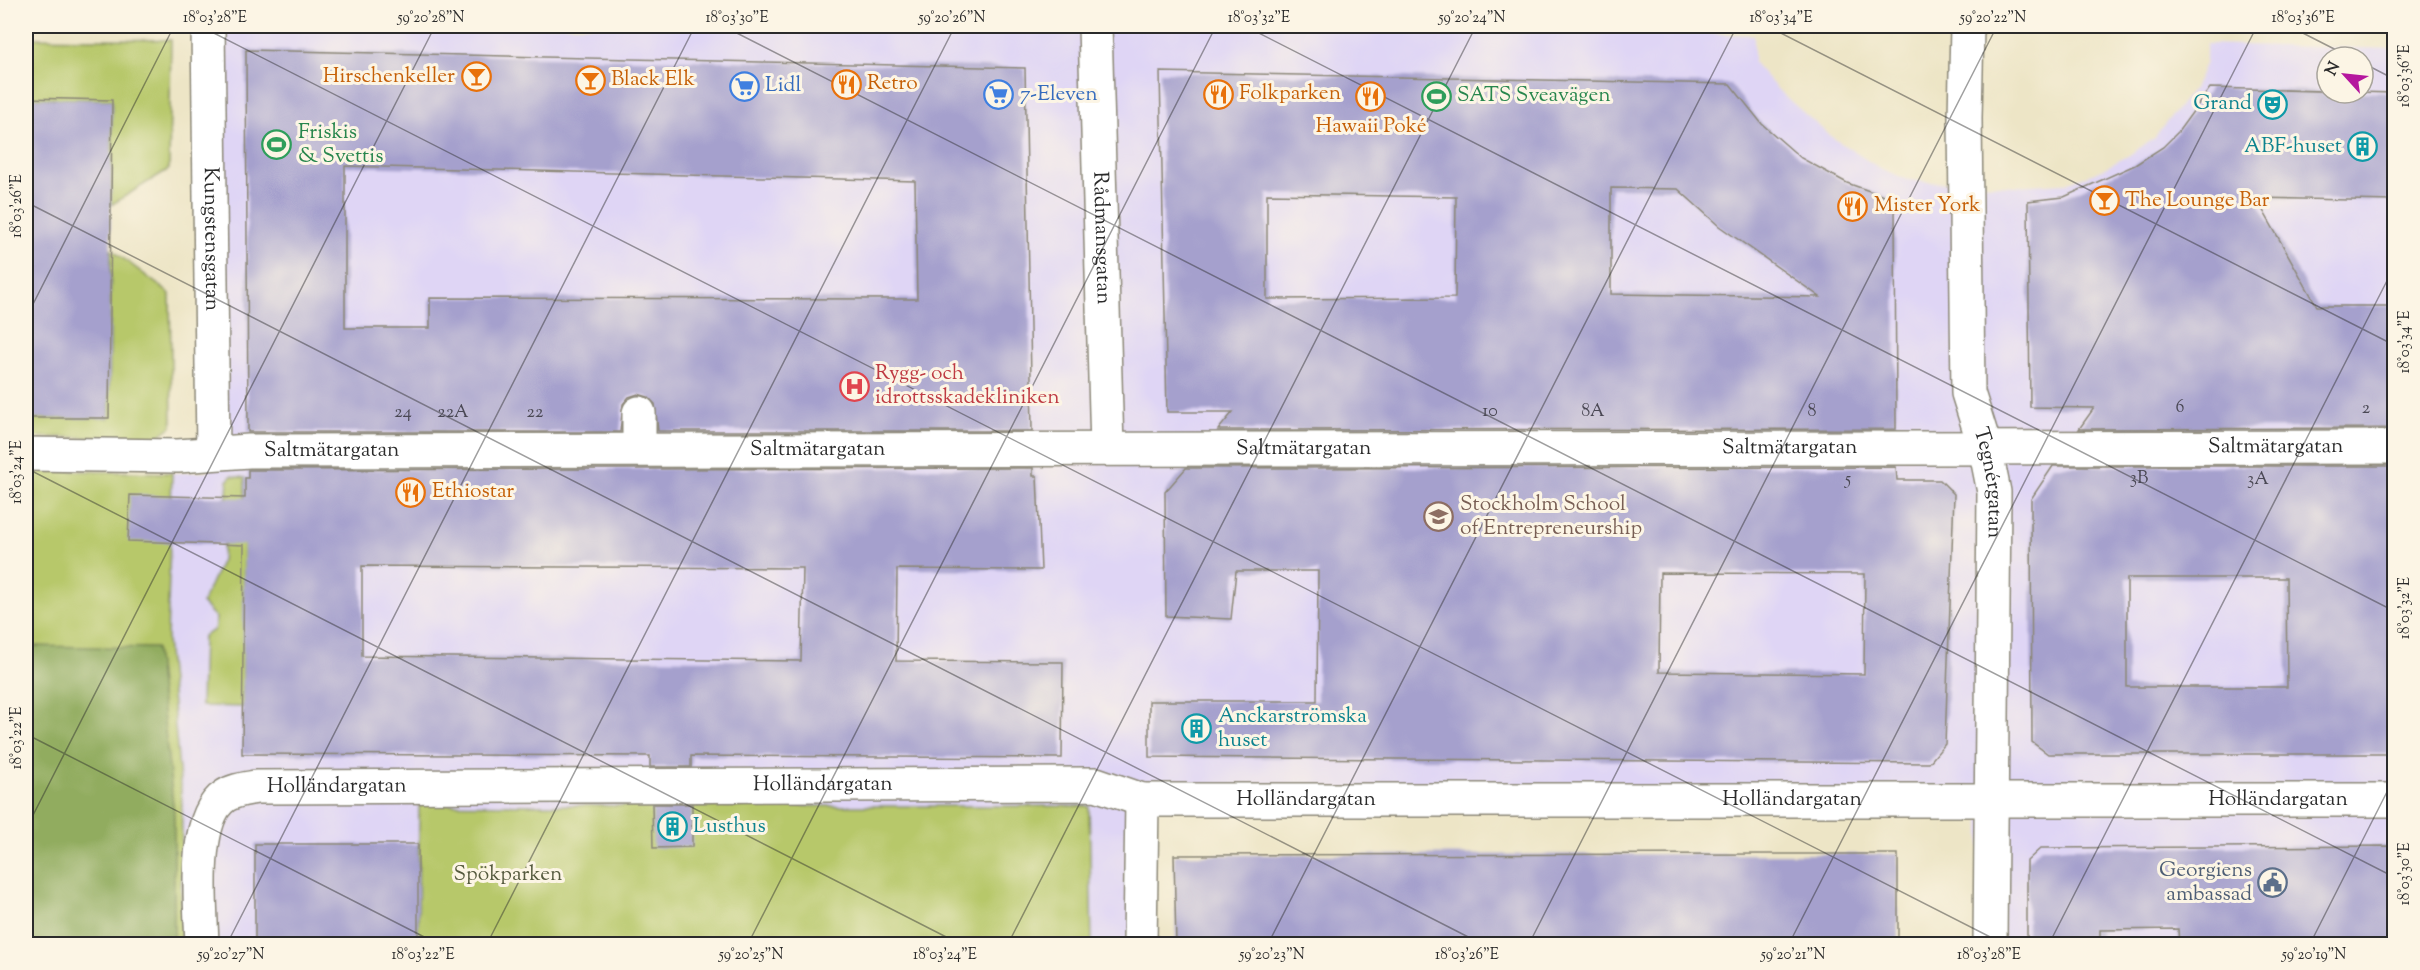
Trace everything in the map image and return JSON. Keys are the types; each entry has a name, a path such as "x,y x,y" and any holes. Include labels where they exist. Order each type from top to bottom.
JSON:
{"street":[{"name":"Kungstensgatan","path":"208,26 213,452"},
{"name":"Rådmansgatan","path":"1095,26 1107,448"},
{"name":"Tegnérgatan","path":"1967,26 1965,130 1968,393 1985,447 1994,492 1990,945"},
{"path":"639,413 639,449"},
{"name":"Saltmätargatan","path":"26,454 178,456 213,452 639,449 2394,447"},
{"name":"Holländargatan","path":"201,945 201,843 208,817 222,797 238,790 256,787 1096,784 1142,800 2394,800"},
{"path":"1140,945 1142,800"}],"shaded area":[{"path":"206,26 1420,26 1754,35 1754,63 1779,91 1830,136 1879,168 1908,180 2016,186 2066,183 2095,173 2128,156 2154,138 2196,85 2206,62 2206,44 2315,47 2315,105 2375,105 2375,48 2394,49 2394,944 1980,944 1980,809 1145,804 1144,944 181,944 182,802 167,640 172,473 208,472"}],"green space":[{"path":"26,38 171,40 169,169 111,205 112,100 26,98"},
{"path":"111,249 170,294 172,426 156,438 26,437 26,418 109,418"},
{"path":"26,470 172,473 167,640 182,802 181,944 26,944"},
{"path":"231,476 245,478 243,707 201,706 203,636 214,630 216,618 202,603 222,560 228,480"},
{"path":"26,646 156,648 174,813 174,944 26,944"},
{"name":"Spökparken","path":"419,804 1089,806 1092,944 418,944"}],"building":[{"path":"246,50 1025,68 1032,431 658,431 655,404 648,397 638,394 629,397 623,404 620,432 248,432","holes":["345,166 915,181 917,299 430,298 430,328 345,328"]},
{"path":"1160,72 1730,84 1762,124 1801,158 1847,183 1895,200 1896,429 1218,430 1233,412 1167,412","holes":["1611,188 1678,189 1719,226 1820,297 1611,294","1267,194 1456,197 1455,298 1267,299"]},
{"path":"2210,88 2315,91 2315,105 2375,105 2375,92 2394,93 2394,201 2256,198 2317,306 2394,306 2394,428 2079,429 2094,408 2030,407 2028,201 2064,197 2135,165 2163,147 2178,132"},
{"path":"26,98 112,100 109,418 26,418"},
{"path":"2053,466 2394,466 2394,754 2048,754 2032,742 2031,499","holes":["2127,578 2286,578 2287,687 2127,687"]},
{"path":"1896,467 1897,480 1940,480 1954,494 1945,744 1929,763 1149,757 1149,701 1317,701 1318,571 1236,571 1231,619 1166,616 1165,492 1186,468","holes":["1660,573 1865,574 1864,674 1659,672"]},
{"path":"1033,468 1033,476 1037,476 1041,570 897,569 896,661 1063,662 1062,758 691,756 691,767 650,767 650,756 242,754 244,545 128,541 130,495 245,498 245,478 248,478 248,470","holes":["362,566 803,568 801,661 362,656"]},
{"name":"Lusthus","path":"652,804 692,804 692,847 653,848"},
{"path":"255,844 418,844 418,945 255,945"},
{"path":"2394,846 2394,945 2179,945 2178,929 2100,930 2100,945 2027,945 2027,861 2041,848"},
{"path":"1898,854 1898,945 1176,945 1174,855"}],"place":[{"name":"Hirschenkeller","path":"476,77"},
{"name":"Black Elk","path":"590,80"},
{"name":"Retro","path":"846,84"},
{"name":"Lidl","path":"744,86"},
{"name":"Folkparken","path":"1218,94"},
{"name":"7-Eleven","path":"999,95"},
{"name":"Hawaii Poké","path":"1371,96"},
{"name":"SATS Sveavägen","path":"1436,96"},
{"name":"Grand","path":"2273,104"},
{"name":"Friskis & Svettis","path":"277,145"},
{"name":"ABF-huset","path":"2363,147"},
{"name":"The Lounge Bar","path":"2104,201"},
{"name":"Mister York","path":"1853,206"},
{"name":"Rygg- och idrottsskadekliniken","path":"854,386"},
{"name":"Ethiostar","path":"411,492"},
{"name":"Stockholm School of Entrepreneurship","path":"1439,517"},
{"name":"Anckarströmska huset","path":"1197,729"},
{"name":"Lusthus","path":"672,827"},
{"name":"Georgiens ambassad","path":"2273,883"}]}
